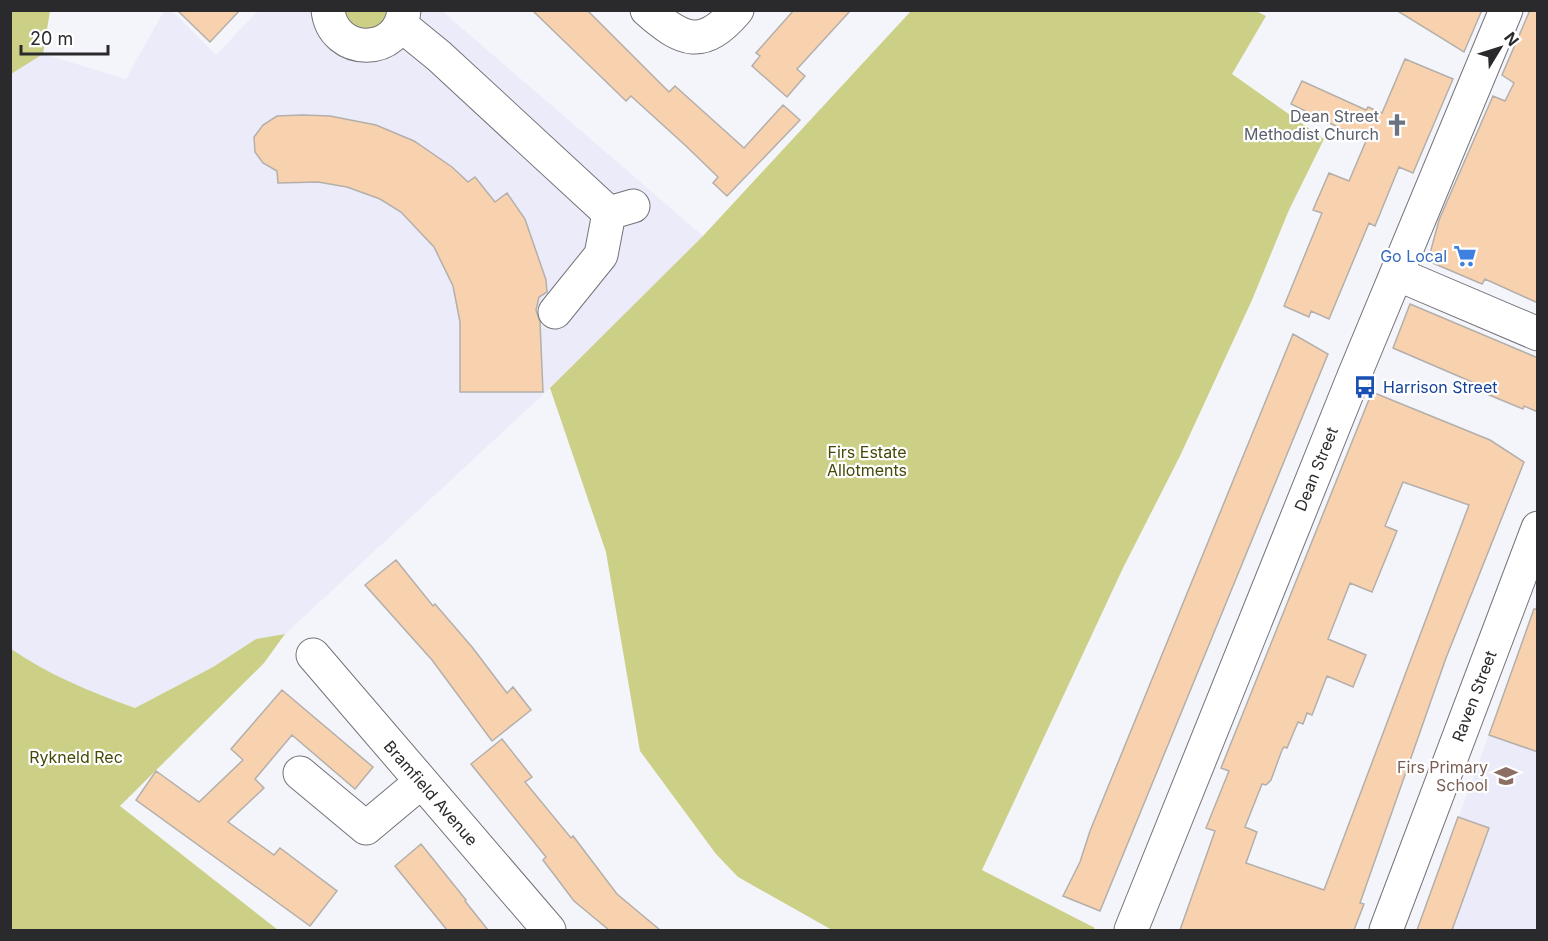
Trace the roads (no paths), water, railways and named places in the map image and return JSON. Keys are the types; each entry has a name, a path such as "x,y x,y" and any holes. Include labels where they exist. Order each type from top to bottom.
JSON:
{"street":[{"path":"328,10 336,31 357,46 383,43 393,36 403,18 440,56 621,210 601,255 555,312"},
{"path":"647,10 677,34 693,39 722,28 737,10"},
{"name":"Dean Street","path":"1131,930 1229,683 1506,10"},
{"path":"1397,274 1538,334"},
{"name":"Raven Street","path":"1386,930 1538,528"},
{"name":"Bramfield Avenue","path":"313,655 549,930"},
{"path":"300,773 366,828 422,782"}],"place":[{"name":"Dean Street Methodist Church","path":"1397,125"},
{"name":"Go Local","path":"1465,256"},
{"name":"Harrison Street","path":"1365,387"},
{"name":"Firs Primary School","path":"1506,776"}],"park label":[{"name":"Firs Estate Allotments","path":"867,461"},
{"name":"Rykneld Rec","path":"76,757"}]}
